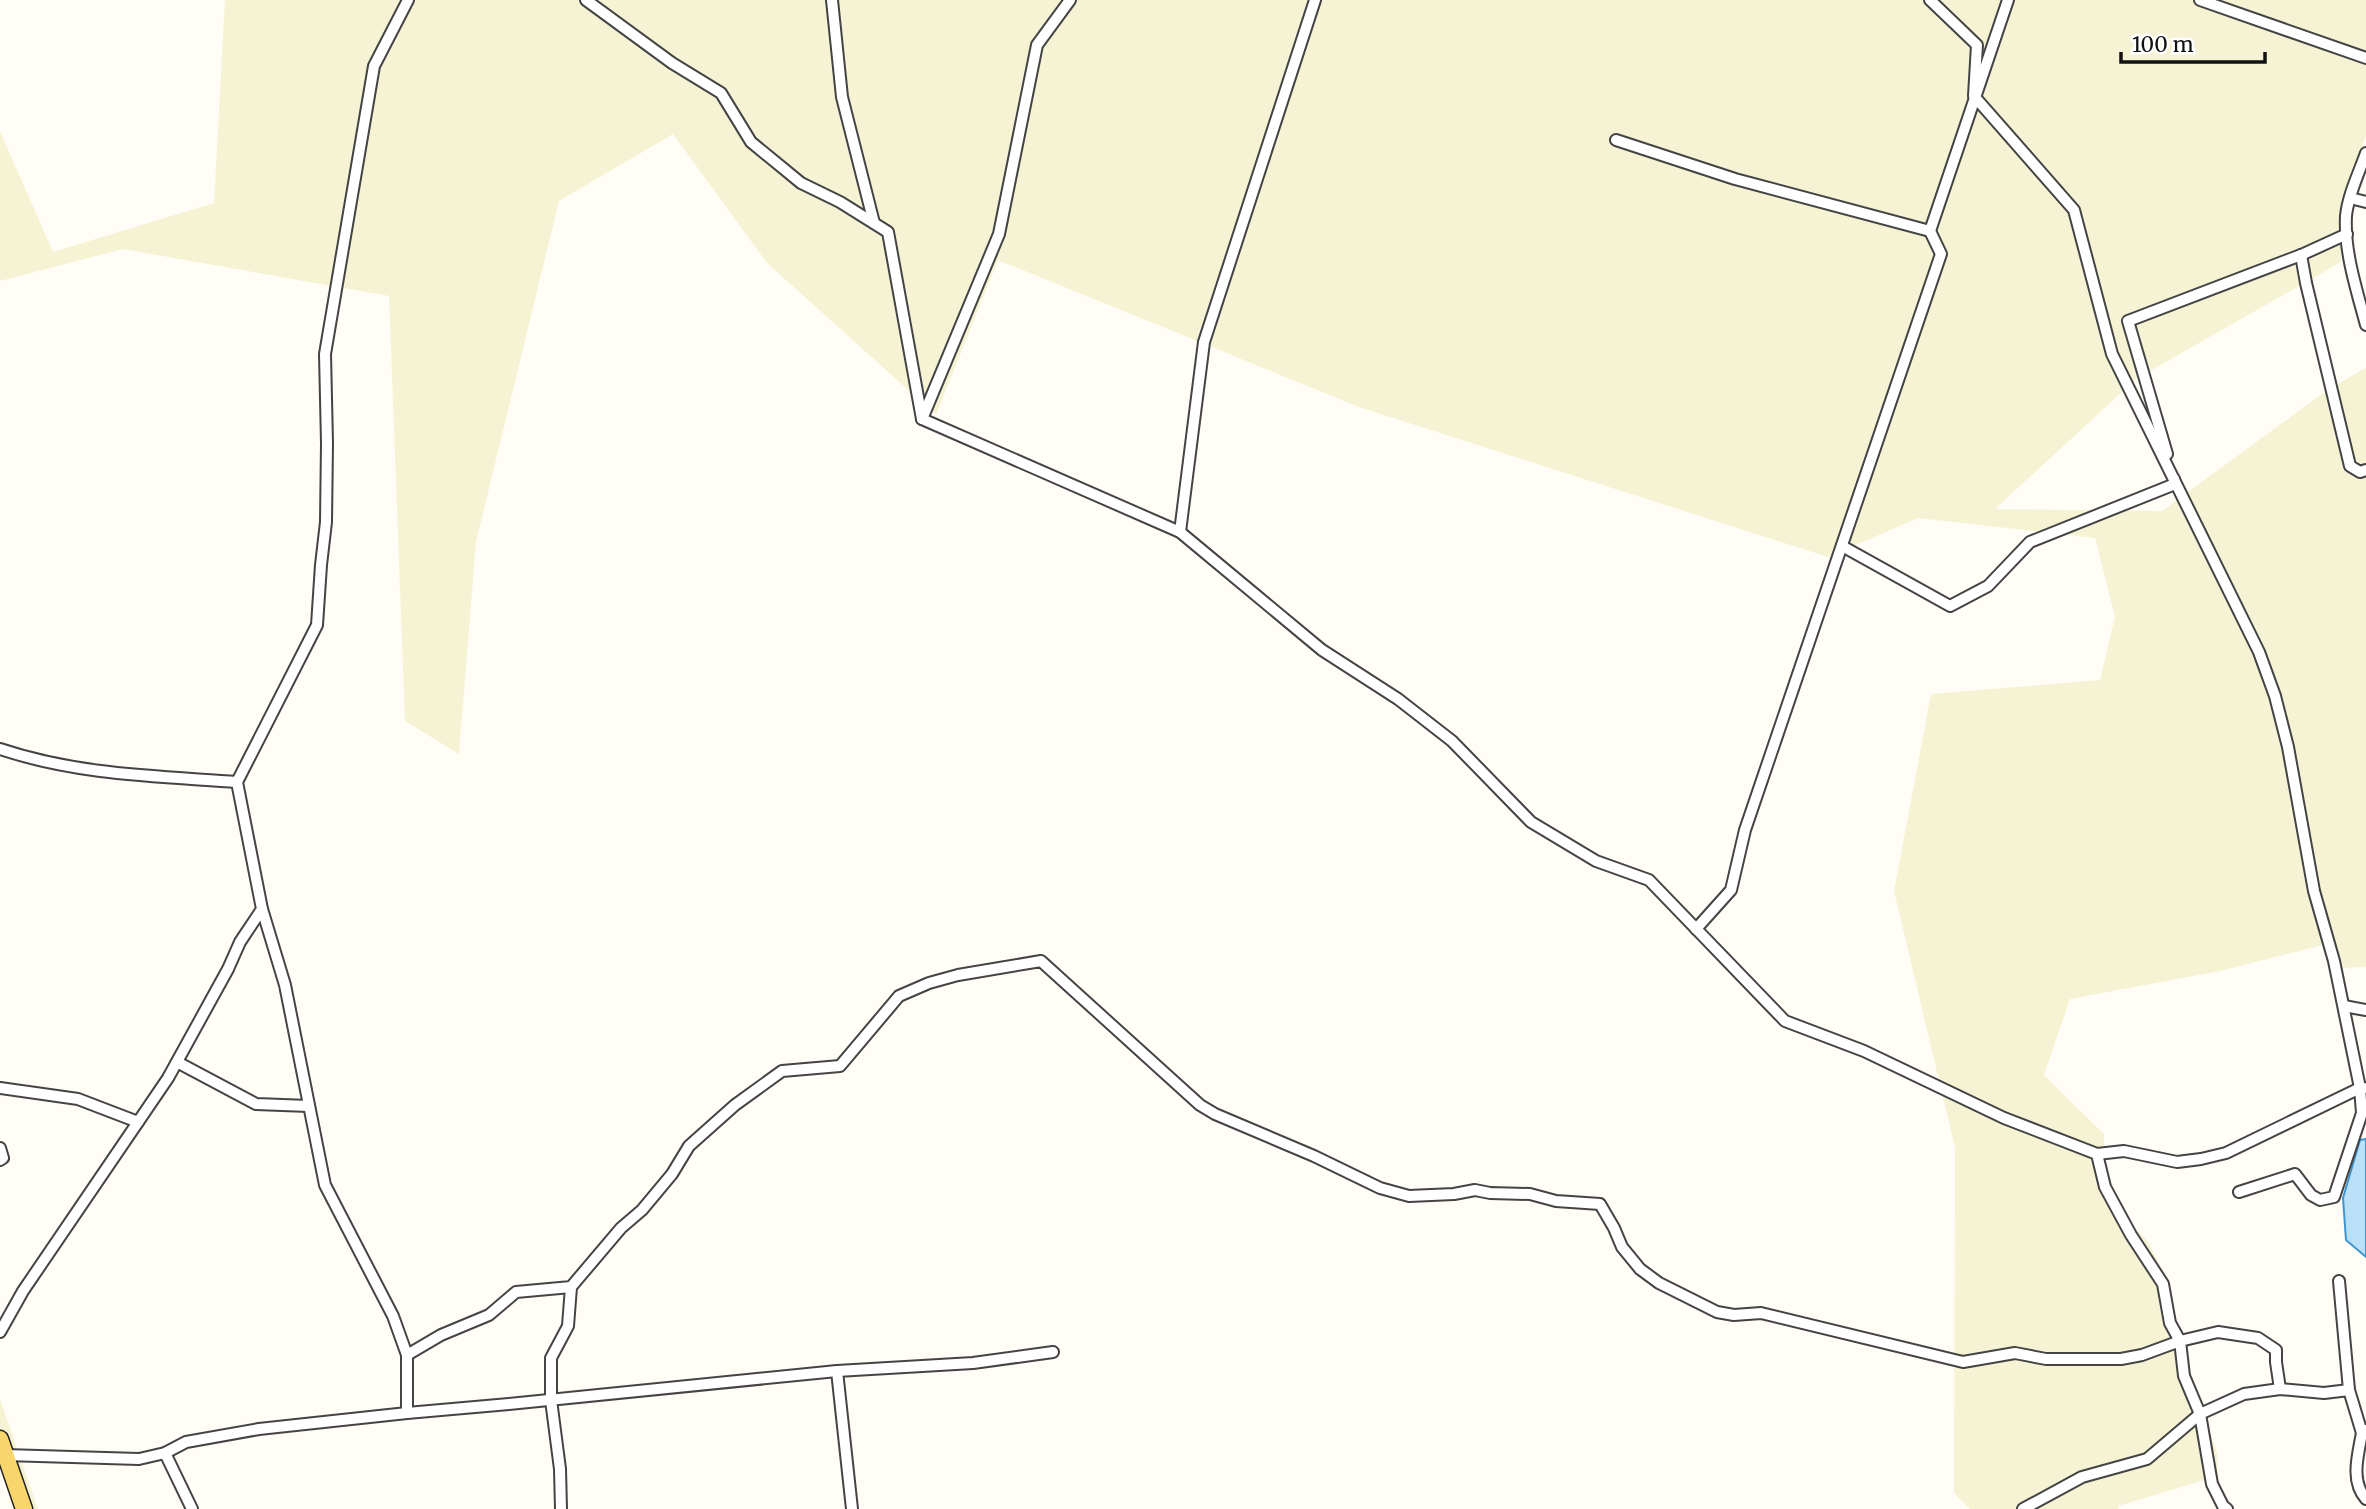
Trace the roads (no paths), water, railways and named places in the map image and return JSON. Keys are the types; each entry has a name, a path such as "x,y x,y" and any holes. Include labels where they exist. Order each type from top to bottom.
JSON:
{"main road":[{"path":"3,1447 24,1509"}],"street":[{"path":"407,1413 407,1355 393,1316 325,1185 285,985 262,909 237,782 317,625 326,522 325,354 374,66 408,0"},
{"path":"586,0 672,62 721,93 751,142 801,183 840,202 888,232 922,419"},
{"path":"832,0 842,97 874,223"},
{"path":"922,419 999,234 1037,45 1070,0"},
{"path":"1180,532 1204,342 1315,0"},
{"path":"1930,0 1977,45 1974,96 2074,210 2112,354 2259,652 2275,696 2288,747 2314,891 2334,961 2363,1088 2362,1113 2334,1197 2320,1200 2311,1195 2295,1174 2239,1192"},
{"path":"1696,929 1731,890 1745,830 1941,254 1930,231 2008,0"},
{"path":"2200,0 2366,58"},
{"path":"1616,141 1735,179 1930,231"},
{"path":"2366,153 2346,215 2353,274 2366,326"},
{"path":"2350,198 2366,202"},
{"path":"2175,484 2128,321 2301,255 2347,234"},
{"path":"2301,255 2350,466 2360,472 2366,470"},
{"path":"922,419 1180,532 1322,650 1398,699 1452,741 1531,822 1596,861 1649,880 1785,1021 1864,1051 2004,1118 2097,1154 2124,1151 2178,1162 2201,1160 2236,1148 2363,1088"},
{"path":"1842,546 1950,606 1988,586 2030,542 2175,484"},
{"path":"0,749 34,760 85,770 237,782"},
{"path":"0,1332 23,1291 177,1062 240,942 262,909"},
{"path":"562,1509 551,1400 551,1358 568,1326 571,1287 621,1228 650,1201 690,1146 735,1105 782,1071 840,1066 899,996 958,975 1041,961 1200,1105 1215,1114 1314,1156 1380,1188 1409,1196 1475,1190 1530,1194 1556,1201 1600,1204 1622,1247 1640,1269 1659,1283 1717,1312 1734,1315 1762,1313 1962,1362 2015,1353 2046,1359 2121,1359 2218,1332 2258,1338 2276,1350 2280,1389"},
{"path":"2344,1006 2366,1010"},
{"path":"177,1062 256,1104 309,1106"},
{"path":"0,1088 78,1099 138,1122"},
{"path":"0,1148 3,1158 0,1160"},
{"path":"2097,1154 2105,1188 2163,1284 2170,1323 2180,1341 2184,1376 2200,1414 2212,1484 2227,1509"},
{"path":"2339,1281 2349,1390 2364,1431 2357,1471 2358,1489 2366,1499"},
{"path":"407,1355 453,1329 489,1315 516,1292 571,1287"},
{"path":"3,1447 139,1459 165,1453 186,1442 259,1429 837,1371 973,1363 1053,1352"},
{"path":"837,1371 852,1509"},
{"path":"2023,1509 2082,1477 2147,1459 2200,1414 2244,1394 2280,1389 2324,1393 2349,1390"},
{"path":"165,1453 192,1509"}],"water":[{"path":"2366,1139 2366,1257 2346,1240 2343,1198 2360,1140"}]}
